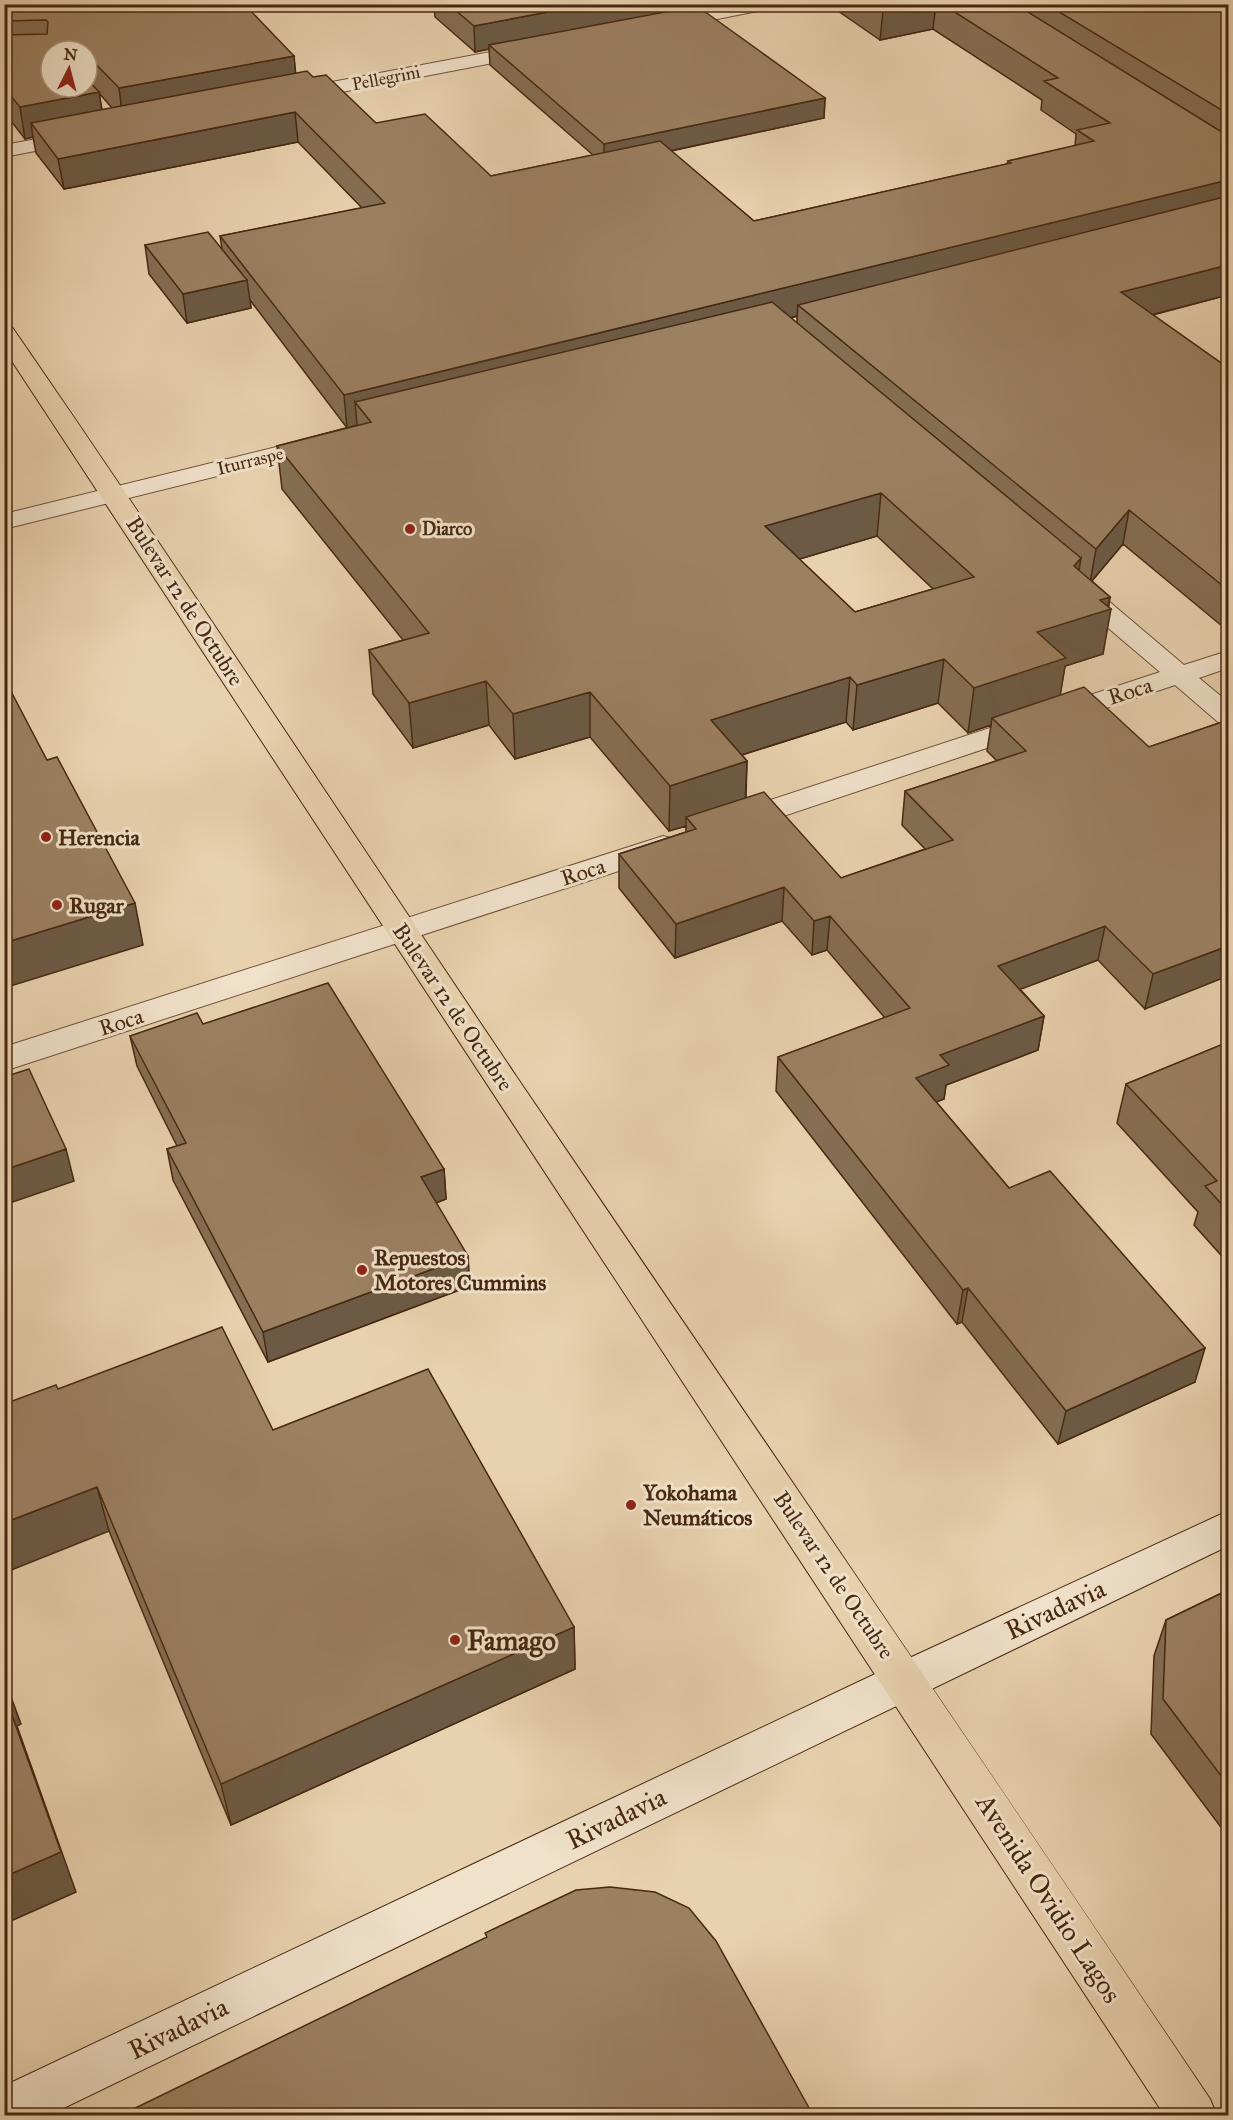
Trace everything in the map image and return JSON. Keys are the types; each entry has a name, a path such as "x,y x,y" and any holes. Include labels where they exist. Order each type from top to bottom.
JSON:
{"highway":[{"name":"Bulevar 12 de Octubre","path":"4,332 115,494 403,932 905,1680"},
{"name":"Avenida Ovidio Lagos","path":"905,1680 1193,2115"}],"street":[{"path":"652,27 768,4"},
{"name":"Pellegrini","path":"282,98 548,47"},
{"path":"4,152 97,134"},
{"name":"Iturraspe","path":"4,522 346,437"},
{"path":"1054,568 1228,716"},
{"name":"Roca","path":"4,1059 403,932 1228,659"},
{"name":"Rivadavia","path":"4,2111 1228,1528"}],"building":[{"path":"4,4 244,4 294,56 119,88 99,67 99,39 39,39 39,99 62,99 20,107 4,88 4,35 47,34 48,22 46,20 4,21"},
{"path":"448,4 590,4 474,26"},
{"path":"872,4 917,4 883,11"},
{"path":"942,4 1015,4 1228,135 1228,180 344,395 220,236 385,203 295,112 58,159 31,123 307,71 313,77 326,75 376,123 425,114 491,176 660,141 754,221 1011,163 1008,161 1094,141 1077,130 1110,123 1044,81 1058,78"},
{"path":"1046,4 1228,4 1228,114"},
{"path":"697,6 825,98 604,144 489,45"},
{"path":"1228,196 1228,265 1121,292 1228,368 1228,590 1129,510 1096,549 798,305"},
{"path":"208,232 247,280 183,294 145,245"},
{"path":"772,302 1081,558 1074,566 1110,597 1100,600 1111,609 1037,632 1066,658 974,688 944,659 857,685 850,677 711,720 747,761 670,786 590,692 513,714 486,681 409,703 369,650 429,633 277,446 371,422 355,402","holes":["881,493 974,577 855,612 765,526"]},
{"path":"4,678 47,760 57,757 135,903 4,943"},
{"path":"1084,687 1149,747 1228,720 1228,946 1153,974 1105,926 998,966 1044,1016 940,1055 949,1065 916,1078 1009,1188 1050,1171 1205,1348 1066,1411 968,1288 963,1290 778,1057 910,1008 830,916 814,921 784,887 676,924 619,854 696,829 686,817 764,792 841,878 953,840 905,791 1026,751 992,718"},
{"path":"328,983 444,1169 421,1177 468,1256 263,1332 167,1149 186,1143 130,1036 197,1013 203,1024"},
{"path":"1228,1042 1228,1211 1205,1186 1217,1181 1126,1084"},
{"path":"29,1069 66,1149 4,1170 4,1077"},
{"path":"222,1327 273,1430 428,1369 574,1627 221,1784 97,1487 4,1523 4,1404 56,1385 58,1389"},
{"path":"1228,1590 1228,1785 1163,1699 1166,1620"},
{"path":"4,1693 61,1852 4,1877"},
{"path":"610,1887 655,1892 689,1908 716,1941 813,2115 121,2115 487,1937 485,1933 576,1890"}],"place":[{"name":"Diarco","path":"410,529"},
{"name":"Herencia","path":"46,837"},
{"name":"Rugar","path":"57,905"},
{"name":"Repuestos Motores Cummins","path":"362,1270"},
{"name":"Yokohama Neumáticos","path":"631,1505"},
{"name":"Famago","path":"455,1640"}]}
